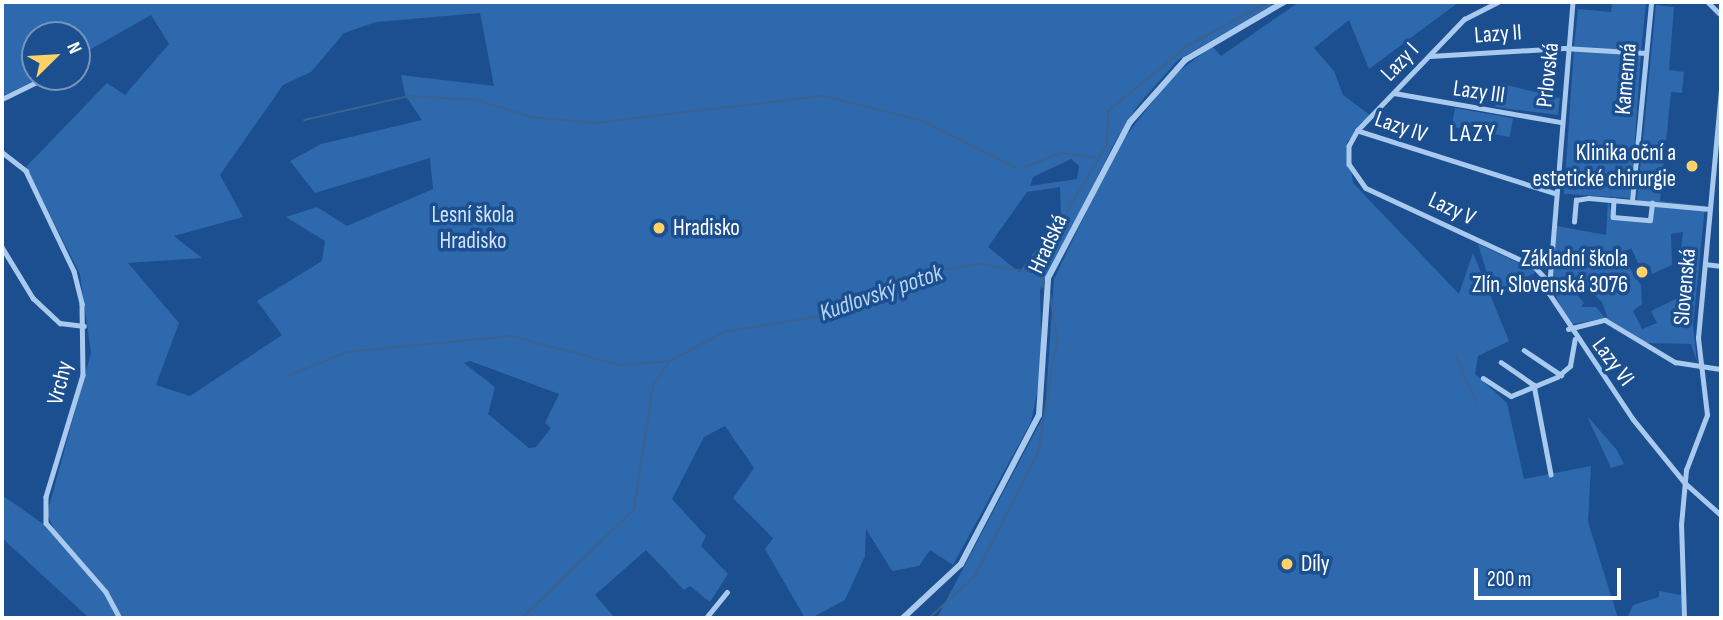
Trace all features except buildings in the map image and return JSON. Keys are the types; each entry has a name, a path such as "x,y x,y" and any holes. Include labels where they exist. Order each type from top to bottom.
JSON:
{"street":[{"name":"Hradská","path":"903,618 957,571 1039,415 1046,371 1047,284 1116,146 1174,69 1242,21 1284,2"},
{"name":"Lazy I","path":"1349,164 1349,146 1359,130 1471,14 1499,2"},
{"name":"Prlovská","path":"1550,247 1573,2"},
{"name":"Kamenná","path":"1632,201 1651,2"},
{"path":"1708,2 1721,15"},
{"path":"1445,40 1454,55"},
{"name":"Lazy II","path":"1429,56 1568,48 1646,53"},
{"path":"2,99 21,90"},
{"name":"Slovenská","path":"1684,618 1685,483 1707,415 1701,368 1705,264 1721,90"},
{"name":"Lazy III","path":"1394,93 1561,122"},
{"name":"Lazy IV","path":"1359,130 1554,193"},
{"name":"Vrchy","path":"2,152 26,172 69,260 83,326 81,384 44,516 53,537 88,570 120,617"},
{"name":"Lazy V","path":"1349,164 1366,188 1526,262 1547,280"},
{"path":"1574,222 1576,200 1632,201 1710,209"},
{"path":"1614,200 1612,217 1650,220 1652,203"},
{"path":"2,247 33,298 60,323 83,326"},
{"path":"1526,262 1550,247"},
{"name":"Lazy VI","path":"1550,247 1547,280 1567,329 1685,483 1721,515"},
{"path":"1705,264 1721,266"},
{"path":"1567,329 1607,320 1659,355 1701,368 1721,369"},
{"path":"1483,378 1509,396 1560,375 1570,366 1575,340"},
{"path":"1524,350 1560,375"},
{"path":"1502,362 1534,385 1551,474"},
{"path":"708,618 727,592"}],"green space":[{"name":"Lesní škola Hradisko","path":"2,2 1278,2 1178,60 1138,105 1115,142 1040,290 1042,368 1031,422 953,565 930,550 919,566 892,571 866,529 865,556 845,600 811,618 805,618 765,549 773,538 733,498 754,468 725,426 704,437 672,499 706,536 701,546 728,574 710,602 690,586 684,590 646,550 595,595 615,618 89,618 2,538 2,495 56,533 47,514 91,353 80,274 26,167 107,83 125,95 169,44 151,15 91,49 91,21 21,21 21,87 2,96","holes":["480,13 494,86 401,75 405,95 422,120 321,144 290,161 315,193 430,158 433,189 347,226 317,207 286,217 325,241 322,261 257,301 282,335 190,396 156,385 179,323 128,263 202,258 174,236 243,217 220,175 283,85 311,72 344,33 376,22","1071,159 1079,166 1077,179 1030,186 1033,177","1060,187 1061,218 1019,272 988,247 1027,192","470,361 559,394 545,423 551,428 536,447 529,448 488,414 495,387 464,363"]},
{"path":"1299,2 1459,2 1369,69 1349,20 1314,48 1334,71 1343,95 1370,115 1347,142 1353,183 1459,294 1473,253 1509,341 1478,356 1475,374 1507,403 1524,479 1591,466 1588,522 1618,618 937,618 1045,413 1054,279 1118,146 1172,77 1212,46 1221,56"},
{"path":"1612,2 1646,3 1641,51 1574,47 1578,9 1611,12"},
{"path":"1656,5 1674,7 1669,70 1684,72 1682,93 1671,92 1660,201 1705,206 1693,325 1697,362 1691,344 1645,343 1608,319 1602,302 1579,280 1571,287 1584,303 1581,307 1596,307 1605,318 1568,325 1552,286 1557,226 1606,235 1608,200 1613,219 1649,222 1652,204 1637,200","holes":["1683,232 1679,269 1688,293 1651,311 1657,323 1642,329 1633,311 1642,304 1641,285 1620,254 1631,248 1645,277 1672,265 1671,234"]},
{"path":"1574,50 1641,55 1631,198 1564,194"},
{"path":"1499,83 1560,98 1558,115 1495,107"},
{"path":"1455,108 1513,118 1510,137 1452,127"},
{"path":"1478,244 1534,270 1535,273 1493,293"},
{"path":"1587,416 1617,450 1624,464 1611,468"},
{"path":"1659,591 1681,595 1682,618 1627,618 1633,605 1659,597"}],"waterway":[{"name":"Kudlovský potok","path":"522,618 634,509 653,385 670,361 724,332 827,315 941,270 979,264 1030,272 1107,145 1108,111 1187,46 1268,2"},
{"path":"304,120 409,96 476,100 531,117 595,123 823,96 923,121 1017,168"},
{"path":"1023,168 1061,153 1095,157"},
{"path":"1042,261 1043,287"},
{"path":"929,618 974,577 1038,453 1057,339 1050,294"},
{"path":"288,376 347,352 511,336 620,365 669,361"},
{"path":"1456,356 1477,405"}],"place":[{"name":"Klinika oční a estetické chirurgie","path":"1692,166"},
{"name":"Hradisko","path":"659,228"},
{"name":"Základní škola Zlín, Slovenská 3076","path":"1642,272"},
{"name":"Díly","path":"1287,564"}],"district":[{"name":"LAZY","path":"1473,134"}]}
